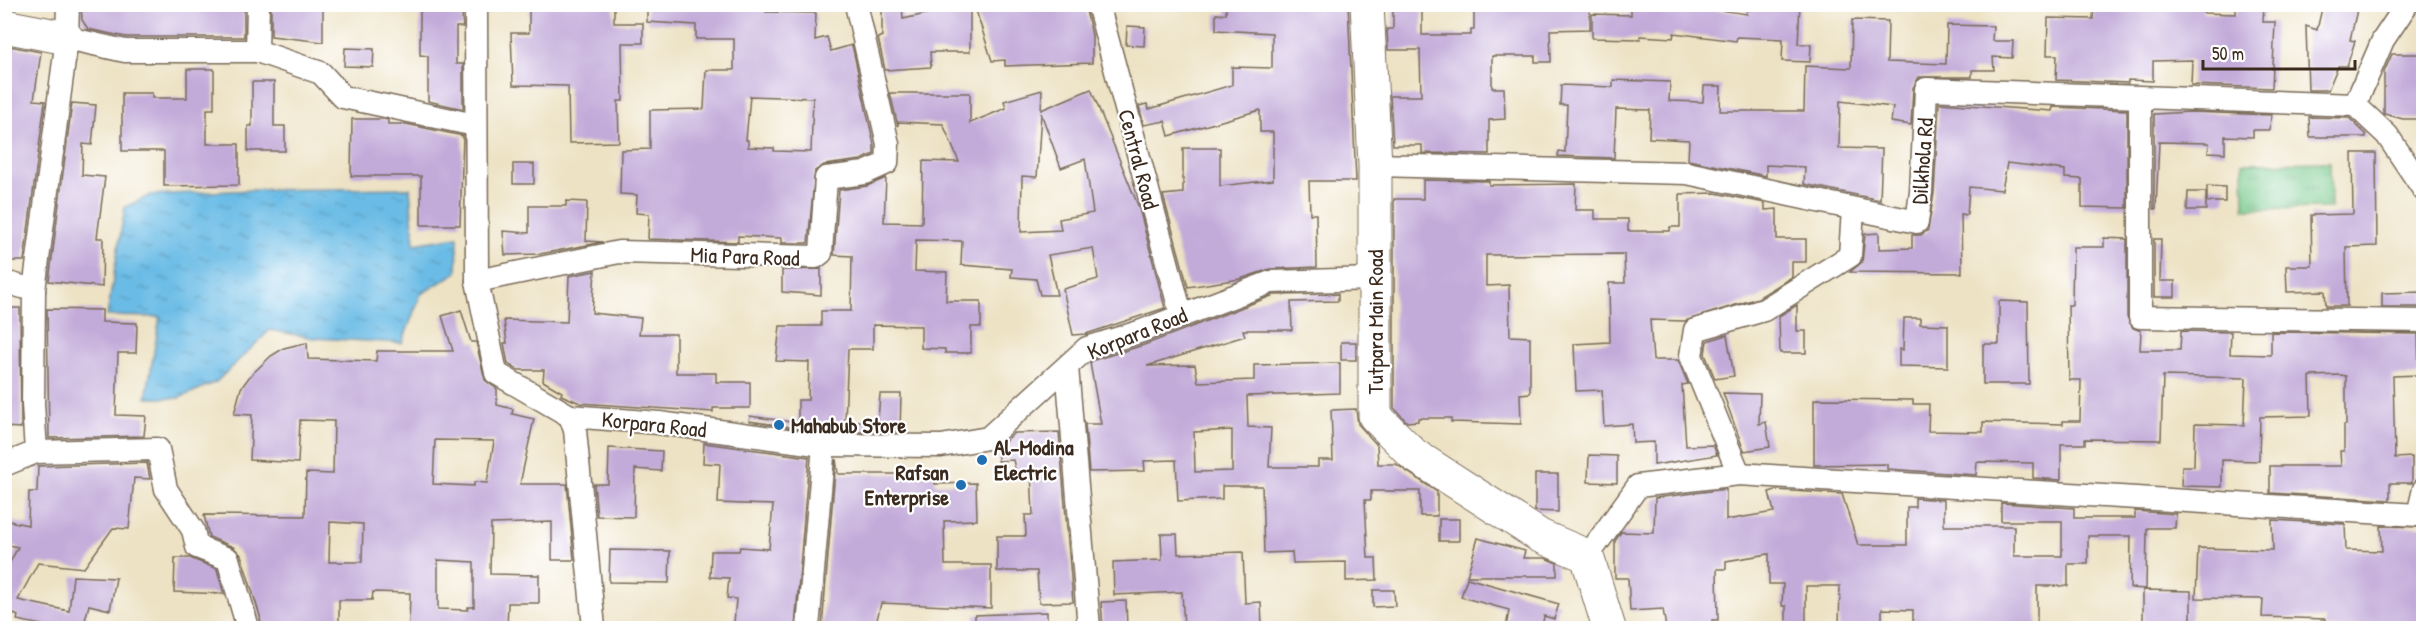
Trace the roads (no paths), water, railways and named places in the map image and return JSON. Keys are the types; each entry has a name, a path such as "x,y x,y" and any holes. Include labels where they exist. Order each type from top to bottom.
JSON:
{"street":[{"path":"36,452 33,404 34,290 67,38 68,4"},
{"path":"258,4 258,51"},
{"path":"476,4 477,281 496,373 570,416 575,430 594,628"},
{"name":"Mia Para Road","path":"477,281 619,252 816,257 820,253 826,178 865,173 887,163 888,144 855,4"},
{"name":"Central Road","path":"1098,4 1181,314"},
{"name":"Tutpara Main Road","path":"1367,4 1375,165 1373,279 1375,416 1414,456 1540,536 1587,557"},
{"path":"2407,4 2383,40 2355,105 2386,135 2424,190"},
{"path":"4,26 125,51 258,51 321,73 343,97 475,125"},
{"name":"Dilkhola Rd","path":"1375,165 1687,173 1917,222 1921,192 1926,90 2355,105"},
{"path":"2140,98 2140,317 2424,321"},
{"path":"1739,474 1691,356 1695,330 1764,310 1850,256 1853,209"},
{"name":"Korpara Road","path":"570,416 659,423 824,445 941,446 988,438 1087,348 1139,332 1181,314 1271,282 1373,279"},
{"path":"4,282 34,290"},
{"path":"1067,366 1089,628"},
{"path":"808,628 824,445"},
{"path":"4,465 36,452 158,449 166,489 194,530 197,548 228,559 248,628"},
{"path":"1609,628 1587,557 1638,486 1739,474 2418,515 2424,489"}],"water":[{"path":"410,188 414,244 458,237 457,272 421,294 402,343 314,338 270,330 216,382 179,398 146,398 160,317 107,316 125,207 151,195 253,190"}],"place":[{"name":"Mahabub Store","path":"779,425"},
{"name":"Al-Modina Electric","path":"982,460"},
{"name":"Rafsan Enterprise","path":"961,485"}]}
